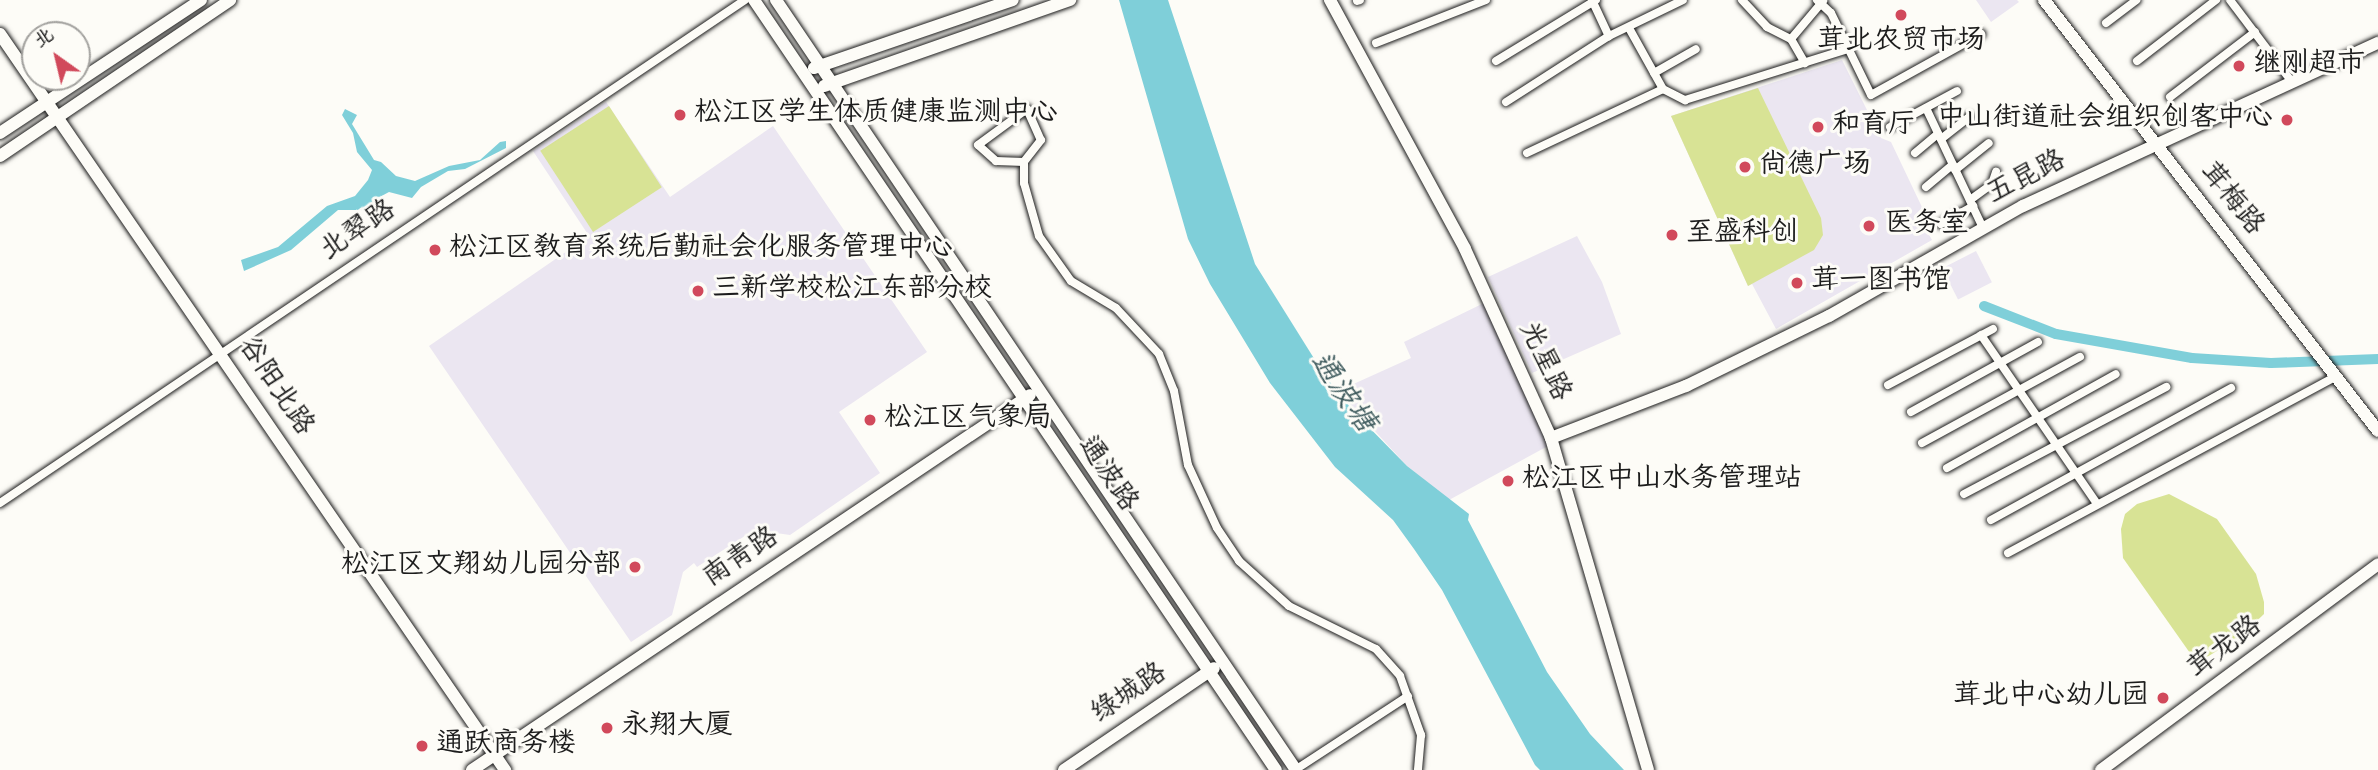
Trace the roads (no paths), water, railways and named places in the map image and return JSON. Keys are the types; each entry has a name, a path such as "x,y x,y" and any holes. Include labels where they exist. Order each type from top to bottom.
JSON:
{"main road":[{"path":"0,133 201,0"},
{"path":"0,156 230,0"},
{"name":"通波路","path":"776,0 1295,770"},
{"path":"803,72 1013,0"},
{"path":"814,89 1070,0"},
{"name":"光星路","path":"1330,0 1465,249 1551,438 1648,770"},
{"name":"茸梅路","path":"2044,0 2378,431"},
{"name":"通波路","path":"754,1 1276,770"},
{"name":"谷阳北路","path":"0,34 56,118 222,352 505,770"},
{"name":"五昆路","path":"1551,438 1686,386 1829,316 1983,228 2154,144 2378,43"},
{"name":"南青路","path":"472,770 1039,389"},
{"name":"茸龙路","path":"2101,770 2378,564"},
{"name":"绿城路","path":"1064,770 1224,661"}],"street":[{"path":"1376,43 1486,0"},
{"path":"1506,102 1609,36 1683,0"},
{"path":"1742,0 1767,27 1791,39 1805,64"},
{"path":"2106,23 2136,0"},
{"path":"2137,61 2216,0"},
{"path":"2230,0 2292,82"},
{"name":"北翠路","path":"0,503 222,352 754,1"},
{"path":"1496,61 1594,1 1609,36"},
{"path":"1791,39 1821,1 1831,13 1871,95 1981,34"},
{"path":"1629,28 1663,89 1676,99 1698,99 1848,49"},
{"path":"2170,97 2255,32"},
{"path":"1654,73 1696,49"},
{"path":"1527,153 1663,89"},
{"path":"1890,127 1957,91"},
{"path":"1926,108 1983,228"},
{"path":"1024,162 996,161 978,145 1027,109 1041,140 1024,162 1024,183 1039,236 1060,270 1094,299 1116,308 1168,369 1188,465 1217,528 1239,561 1289,606 1376,649 1399,676 1421,736 1418,770"},
{"path":"1915,153 1969,117"},
{"path":"1926,187 1989,142"},
{"path":"1941,223 1971,203 1992,184 1996,172"},
{"path":"1888,385 1993,329"},
{"path":"1981,335 2097,504"},
{"path":"1911,412 2038,342"},
{"path":"1922,443 2080,357"},
{"path":"1947,468 2116,374"},
{"path":"2008,553 2335,377"},
{"path":"1964,494 2166,387"},
{"path":"1991,520 2231,388"},
{"path":"1295,770 1408,696"}],"water":[{"path":"1119,0 1168,0 1255,264 1325,376 1355,413 1407,466 1469,514 1468,520 1547,672 1590,734 1624,770 1540,770 1535,765 1442,590 1414,549 1393,520 1335,467 1270,383 1210,284 1188,239"},
{"path":"345,109 357,115 352,124 374,160 381,162 396,176 415,181 449,166 480,160 500,142 506,141 506,148 465,169 448,171 421,187 412,198 389,192 376,199 378,218 361,210 338,210 291,250 244,271 241,260 278,247 327,206 355,196 368,180 372,170 357,152 353,133 342,115"}],"waterway":[{"path":"1984,306 2056,334 2192,358 2271,363 2378,359"}],"place":[{"name":"茸北农贸市场","path":"1901,15"},
{"name":"继刚超市","path":"2239,66"},
{"name":"松江区学生体质健康监测中心","path":"680,115"},
{"name":"中山街道社会组织创客中心","path":"2287,120"},
{"name":"和育厅","path":"1818,127"},
{"name":"尚德广场","path":"1745,167"},
{"name":"医务室","path":"1869,226"},
{"name":"至盛科创","path":"1672,235"},
{"name":"松江区教育系统后勤社会化服务管理中心","path":"435,250"},
{"name":"茸一图书馆","path":"1797,283"},
{"name":"三新学校松江东部分校","path":"698,291"},
{"name":"松江区气象局","path":"870,420"},
{"name":"松江区中山水务管理站","path":"1508,481"},
{"name":"松江区文翔幼儿园分部","path":"635,567"},
{"name":"茸北中心幼儿园","path":"2163,698"},
{"name":"永翔大厦","path":"607,728"},
{"name":"通跃商务楼","path":"422,746"}],"water label":[{"name":"通波塘","path":"1340,394"}]}
